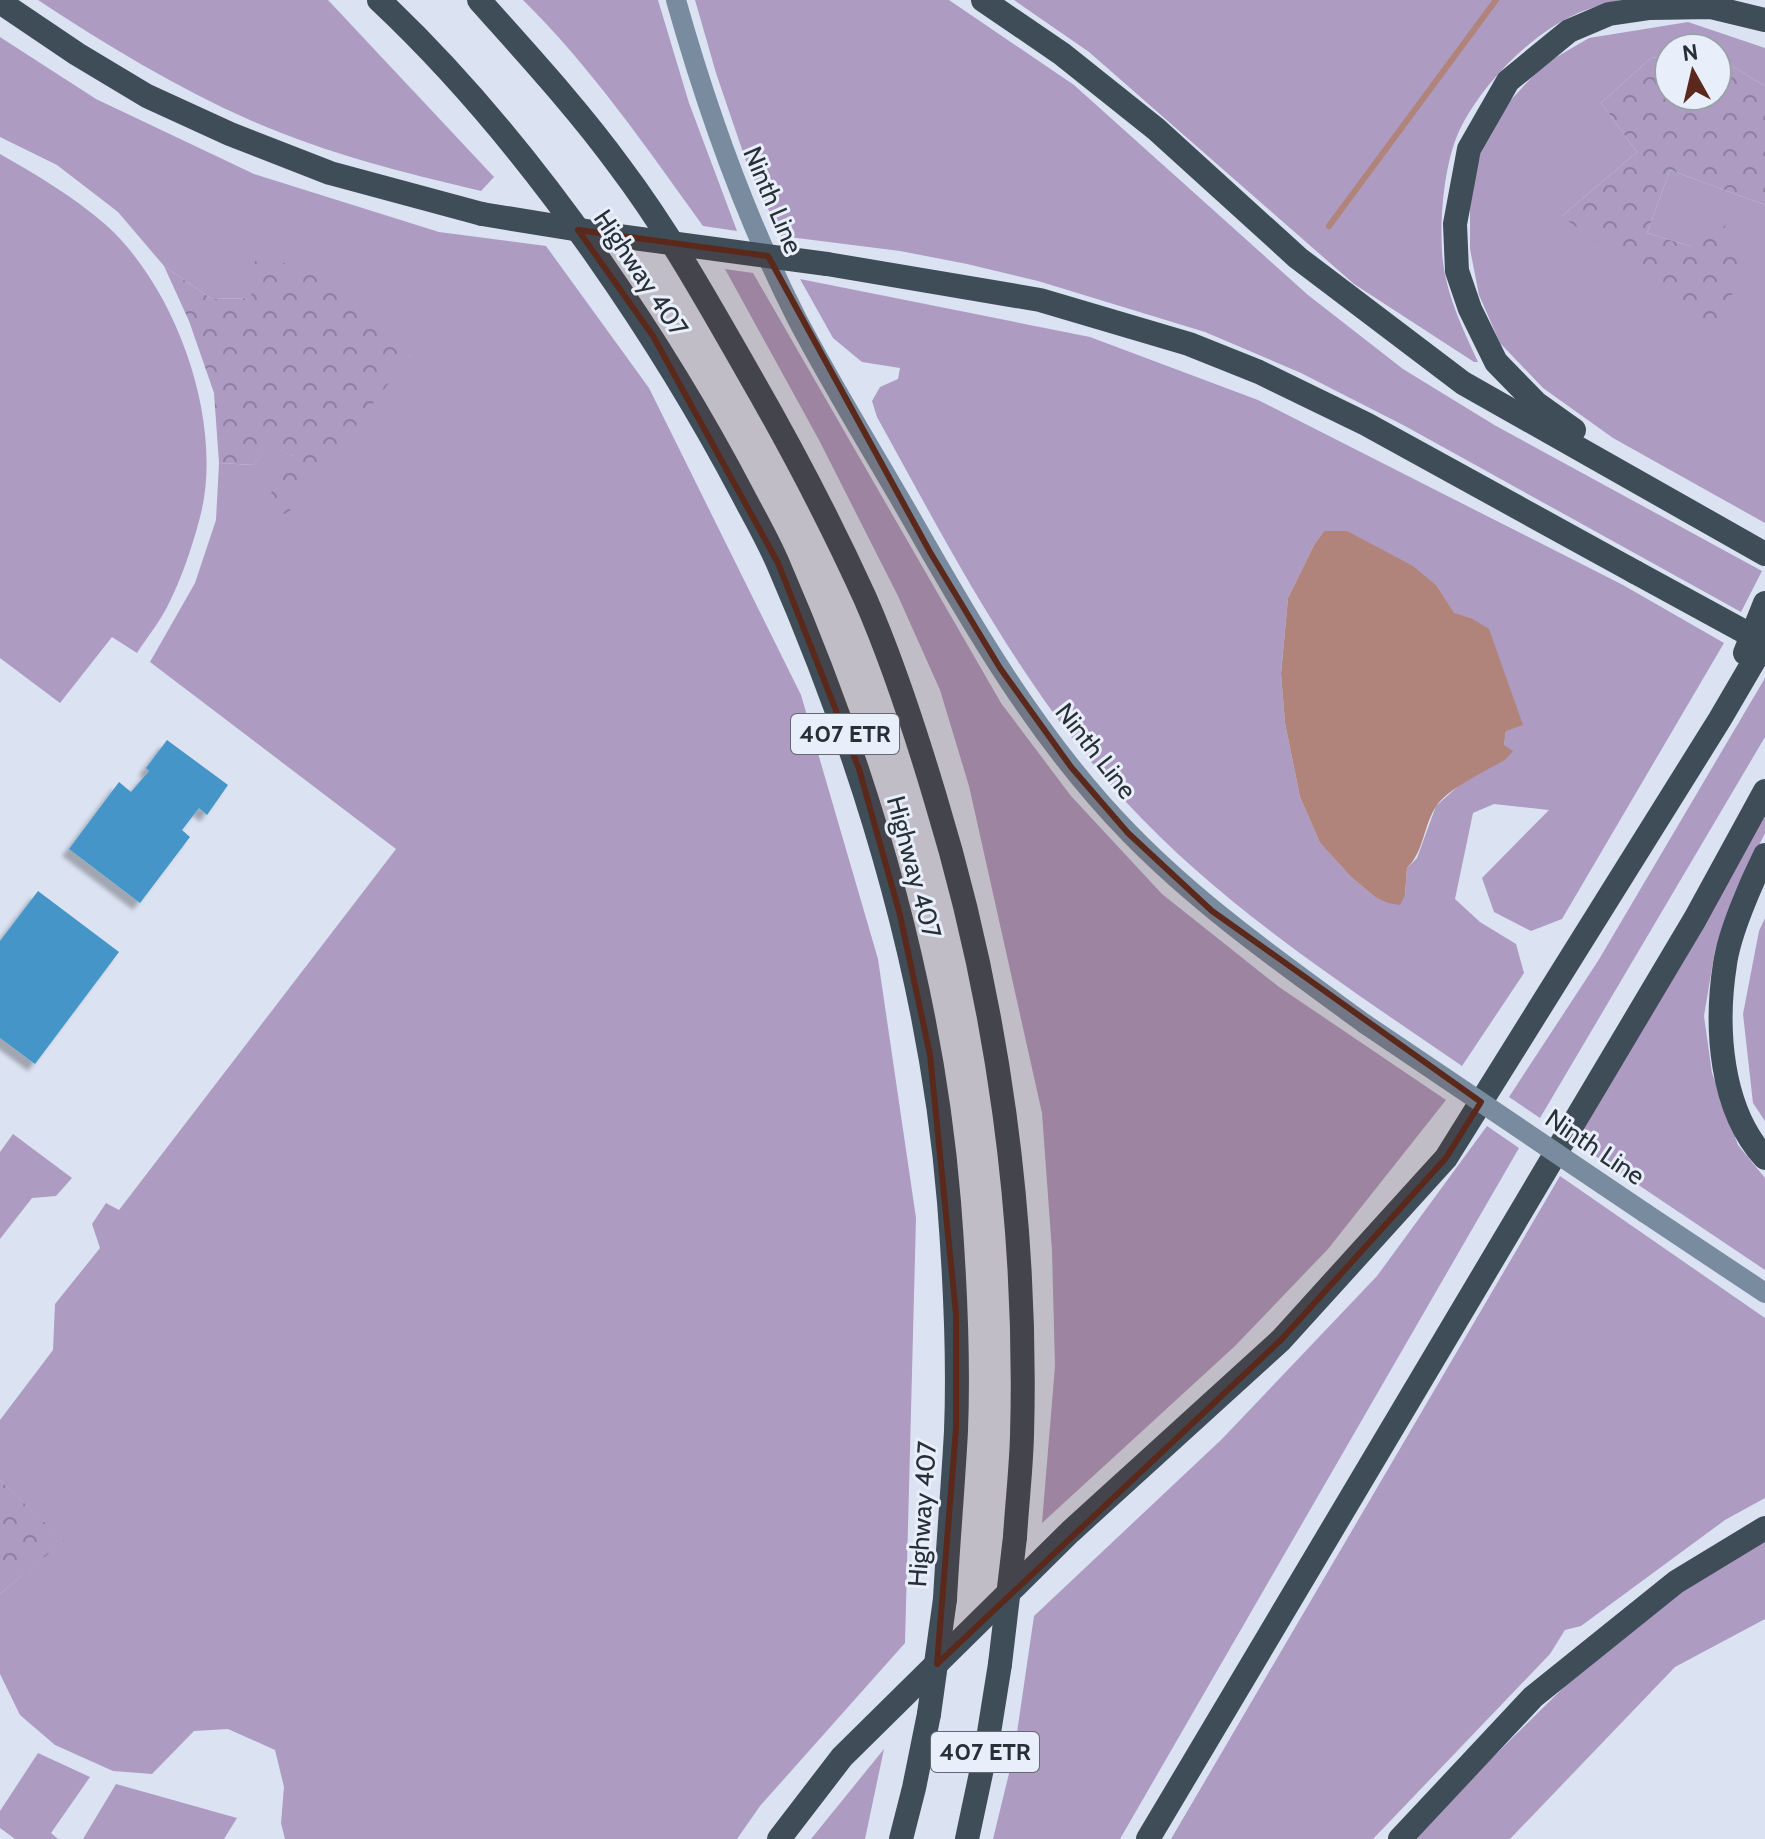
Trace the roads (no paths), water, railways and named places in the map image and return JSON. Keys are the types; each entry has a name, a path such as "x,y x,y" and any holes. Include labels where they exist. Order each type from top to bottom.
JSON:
{"highway":[{"name":"Highway 407","path":"379,0 474,98 561,206 653,336 715,440 778,563 859,769 900,915 930,1055 948,1198 956,1314 956,1415 945,1599 929,1714 901,1839"},
{"name":"Highway 407","path":"479,0 552,81 622,168 700,286 806,474 867,602 914,727 955,862 982,977 1010,1152 1021,1307 1022,1437 1015,1537 1000,1664 967,1839"},
{"path":"983,0 1062,54 1156,129 1298,258 1463,383 1765,554"},
{"path":"0,2 147,96 230,134 330,173 482,214 827,264 1040,300 1189,344 1259,372 1366,424 1765,642 1446,1158 1281,1340 1070,1532 842,1757 779,1839"},
{"path":"1704,520 1536,403 1496,362 1470,309 1457,271 1455,224 1469,149 1508,81 1569,31 1609,14 1650,8 1711,7 1765,20"},
{"path":"1720,719 1765,603"},
{"path":"1148,1839 1695,919 1765,791"},
{"path":"1765,855 1753,878 1725,962 1720,1016 1723,1062 1736,1106 1754,1146 1765,1158"},
{"path":"1400,1839 1533,1697 1676,1582 1765,1528"}],"main road":[{"name":"Ninth Line","path":"676,0 717,135 744,204 797,319 1000,668 1071,767 1128,833 1212,911 1365,1024 1765,1293"}],"waterway":[{"path":"1329,226 1496,0"}]}
